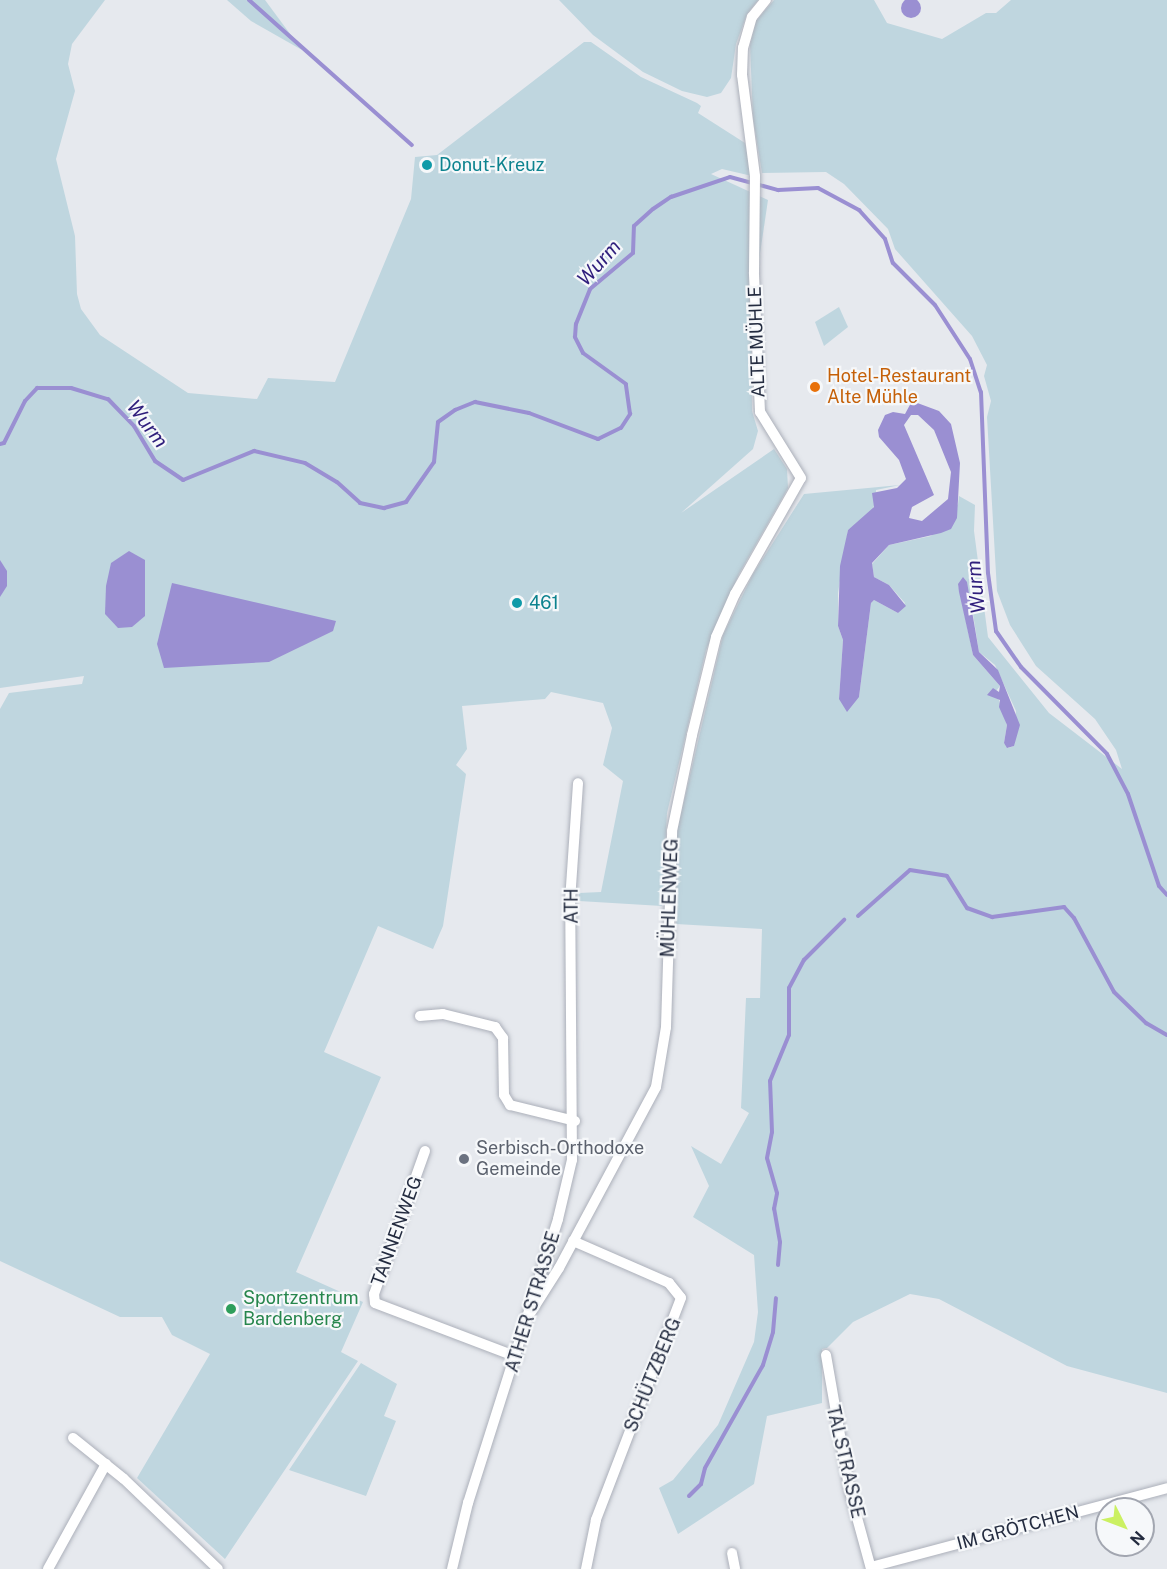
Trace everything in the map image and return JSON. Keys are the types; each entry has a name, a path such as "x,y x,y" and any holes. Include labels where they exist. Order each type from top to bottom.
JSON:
{"street":[{"name":"ALTE MÜHLE","path":"766,0 752,17 743,48 745,111 755,176 754,272 760,412 801,478"},
{"name":"MÜHLENWEG","path":"531,1312 648,1104 660,1074 666,1027 672,831 716,637 735,594 801,478"},
{"name":"ATH","path":"574,1028 570,901 578,783"},
{"path":"420,1016 443,1014 495,1027 503,1038 504,1095 510,1105 575,1121"},
{"name":"ATHER STRASSE","path":"452,1569 484,1452 517,1357 567,1190 575,1121 574,1028"},
{"name":"TANNENWEG","path":"425,1151 374,1294 375,1303 517,1357"},
{"name":"SCHÜTZBERG","path":"573,1241 669,1283 681,1298 596,1520 586,1569"},
{"name":"TALSTRASSE","path":"826,1355 850,1491 871,1568"},
{"path":"73,1438 106,1464 218,1569"},
{"path":"48,1569 106,1464"},
{"name":"IM GRÖTCHEN","path":"871,1568 1167,1488"},
{"path":"732,1553 735,1569"}],"shaded area":[{"path":"911,-2 918,1 921,8 918,15 911,18 904,15 901,8 904,1"},
{"path":"0,0 105,0 72,44 68,64 75,91 56,159 75,236 77,294 81,309 100,335 188,393 257,399 268,378 335,382 411,199 415,157 437,155 584,42 591,42 641,77 697,103 701,106 698,113 745,143 752,176 722,169 711,174 768,200 751,314 752,411 758,431 753,449 681,513 774,449 787,469 788,488 739,574 706,650 667,813 662,906 579,901 579,893 601,892 623,781 603,765 612,728 603,703 551,692 545,699 462,706 467,749 456,765 466,774 443,926 433,949 378,926 324,1052 381,1077 296,1272 363,1302 341,1352 358,1361 225,1559 137,1478 210,1354 172,1335 162,1317 120,1317 0,1261 0,709 9,693 82,684 84,676 0,688"},
{"path":"227,0 265,0 302,50 251,21"},
{"path":"559,0 758,0 747,14 736,44 731,78 721,93 707,97 682,91 643,72 593,35"},
{"path":"774,0 874,0 887,23 942,39 986,13 996,13 1011,0 1167,0 1167,1393 1067,1366 939,1299 910,1294 853,1322 827,1348 822,1349 822,1403 767,1416 754,1484 678,1534 659,1488 673,1480 718,1425 754,1342 758,1312 754,1255 693,1217 709,1186 691,1146 721,1164 749,1113 741,1108 746,998 760,998 762,929 676,924 677,831 723,635 753,574 804,494 900,485 876,490 876,502 870,514 848,530 838,593 838,626 843,640 839,699 859,697 871,603 874,600 898,613 905,603 889,585 874,577 872,564 889,545 931,536 958,504 959,496 975,505 974,531 988,637 1049,713 1122,769 1116,750 1095,719 1036,666 1010,625 997,591 987,417 991,401 984,376 987,365 972,336 895,249 888,229 844,184 826,172 762,173 753,118 750,45 756,21","holes":["958,584 973,614 979,652 995,665 1016,711 1014,746 1008,748 1004,743 1007,725 996,691 1000,686 973,655"]},
{"path":"839,307 848,327 824,346 815,322"},
{"path":"912,401 939,411 951,424 960,463 957,518 951,529 941,533 889,545 872,563 874,577 889,585 906,606 898,613 874,600 871,603 859,697 847,712 839,699 843,640 838,626 840,566 848,530 874,507 872,493 897,488 906,479 899,460 879,437 878,430 885,415 893,412 905,414","holes":["911,415 918,415 934,430 951,472 948,499 922,521 909,518 912,507 934,495 904,425"]},
{"path":"129,551 145,560 145,616 132,627 118,628 105,614 106,586 111,563"},
{"path":"0,560 7,571 7,586 0,597"},
{"path":"963,577 967,582 979,652 998,670 1020,725 1014,746 1007,748 1004,743 1007,725 999,707 1000,700 987,695 993,688 999,692 1000,686 973,655 959,592 958,584"},
{"path":"172,583 336,621 333,631 269,662 164,668 157,644"},
{"path":"361,1363 397,1384 384,1416 396,1421 366,1496 289,1470"}],"waterway":[{"path":"249,0 412,145"},
{"name":"Wurm","path":"0,444 4,443 25,401 37,388 71,388 108,399 134,426 155,461 183,480 254,451 305,463 337,482 360,503 384,508 406,502 434,462 438,422 455,410 475,402 529,413 598,439 621,428 630,414 626,384 583,353 575,337 576,324 590,289 633,253 634,226 653,209 671,197 730,177 778,190 818,188 859,210 885,239 893,263 935,305 970,359 981,392 988,573 996,631 1021,667 1107,754 1128,794 1159,886 1167,895"},
{"path":"858,916 910,870 947,876 967,908 992,917 1064,907 1074,918 1114,992 1146,1023 1167,1035"},
{"path":"778,1265 780,1242 774,1209 777,1193 767,1158 772,1132 770,1081 789,1035 789,988 804,960 844,920"},
{"path":"689,1496 701,1484 705,1468 763,1365 773,1332 776,1298"}],"place":[{"name":"Donut-Kreuz","path":"427,165"},
{"name":"Hotel-Restaurant Alte Mühle","path":"815,387"},
{"name":"461","path":"517,603"},
{"name":"Serbisch-Orthodoxe Gemeinde","path":"464,1159"},
{"name":"Sportzentrum Bardenberg","path":"231,1309"}]}
